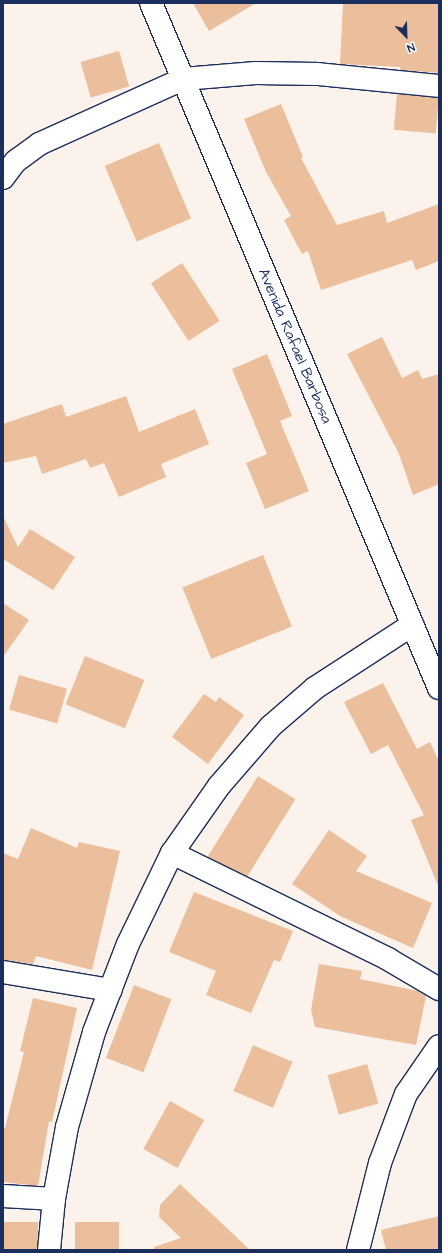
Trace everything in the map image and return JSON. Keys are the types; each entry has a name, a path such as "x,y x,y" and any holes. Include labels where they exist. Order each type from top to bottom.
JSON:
{"street":[{"name":"Avenida Rafael Barbosa","path":"151,3 439,688"},
{"path":"3,178 16,161 39,144 183,80 256,73 318,74 439,86"},
{"path":"49,1250 54,1199 67,1127 94,1032 128,944 172,853 219,786 271,726 315,688 412,626"},
{"path":"172,853 388,959 439,989"},
{"path":"3,972 110,990"},
{"path":"358,1250 380,1163 406,1094 439,1046"},
{"path":"3,1196 54,1199"}],"building":[{"path":"193,3 256,3 209,31"},
{"path":"343,3 439,3 439,73 400,70 400,67 340,64"},
{"path":"119,51 129,87 91,98 81,62"},
{"path":"397,94 439,98 436,134 394,130"},
{"path":"281,104 303,157 301,158 337,225 384,211 387,223 439,204 439,261 416,270 412,260 321,290 308,251 302,254 284,220 291,216 266,172 244,119"},
{"path":"159,143 191,218 137,242 105,166"},
{"path":"182,263 220,321 189,341 151,283"},
{"path":"382,337 402,378 418,370 422,379 439,374 439,484 413,495 399,454 347,354"},
{"path":"267,354 292,416 280,421 309,491 265,509 246,463 267,454 232,369"},
{"path":"126,396 139,432 195,409 209,444 161,464 166,477 119,497 104,463 90,468 86,459 42,474 36,456 3,463 3,424 62,404 66,417"},
{"path":"3,516 18,547 30,529 75,557 53,590 3,559"},
{"path":"263,555 292,626 211,659 182,588"},
{"path":"3,603 29,620 3,657"},
{"path":"85,656 144,680 125,728 66,704"},
{"path":"19,675 67,689 57,723 9,710"},
{"path":"383,683 417,749 430,742 439,761 439,888 411,820 424,815 388,745 371,754 344,702"},
{"path":"204,694 216,702 219,697 244,715 208,764 172,737"},
{"path":"258,776 295,799 245,880 208,857"},
{"path":"31,828 77,848 79,842 120,851 92,970 36,956 33,964 3,960 3,853 18,859"},
{"path":"329,830 367,856 356,871 432,903 413,948 340,916 292,884"},
{"path":"194,892 293,931 280,962 274,960 251,1013 206,995 216,971 169,952"},
{"path":"319,964 362,971 360,979 418,991 426,996 416,1045 315,1027 311,1010"},
{"path":"134,985 171,999 143,1072 106,1058"},
{"path":"33,998 77,1008 52,1122 49,1121 38,1186 3,1182 3,1127 5,1128 24,1052 20,1051"},
{"path":"253,1045 293,1062 273,1108 233,1091"},
{"path":"367,1064 378,1103 339,1115 328,1075"},
{"path":"170,1101 204,1120 177,1168 143,1149"},
{"path":"180,1184 250,1250 154,1250 154,1247 181,1238 159,1217 160,1205"},
{"path":"439,1216 439,1250 386,1250 381,1230"},
{"path":"3,1222 38,1222 38,1250 3,1250"},
{"path":"75,1222 119,1222 119,1250 75,1250"}]}
